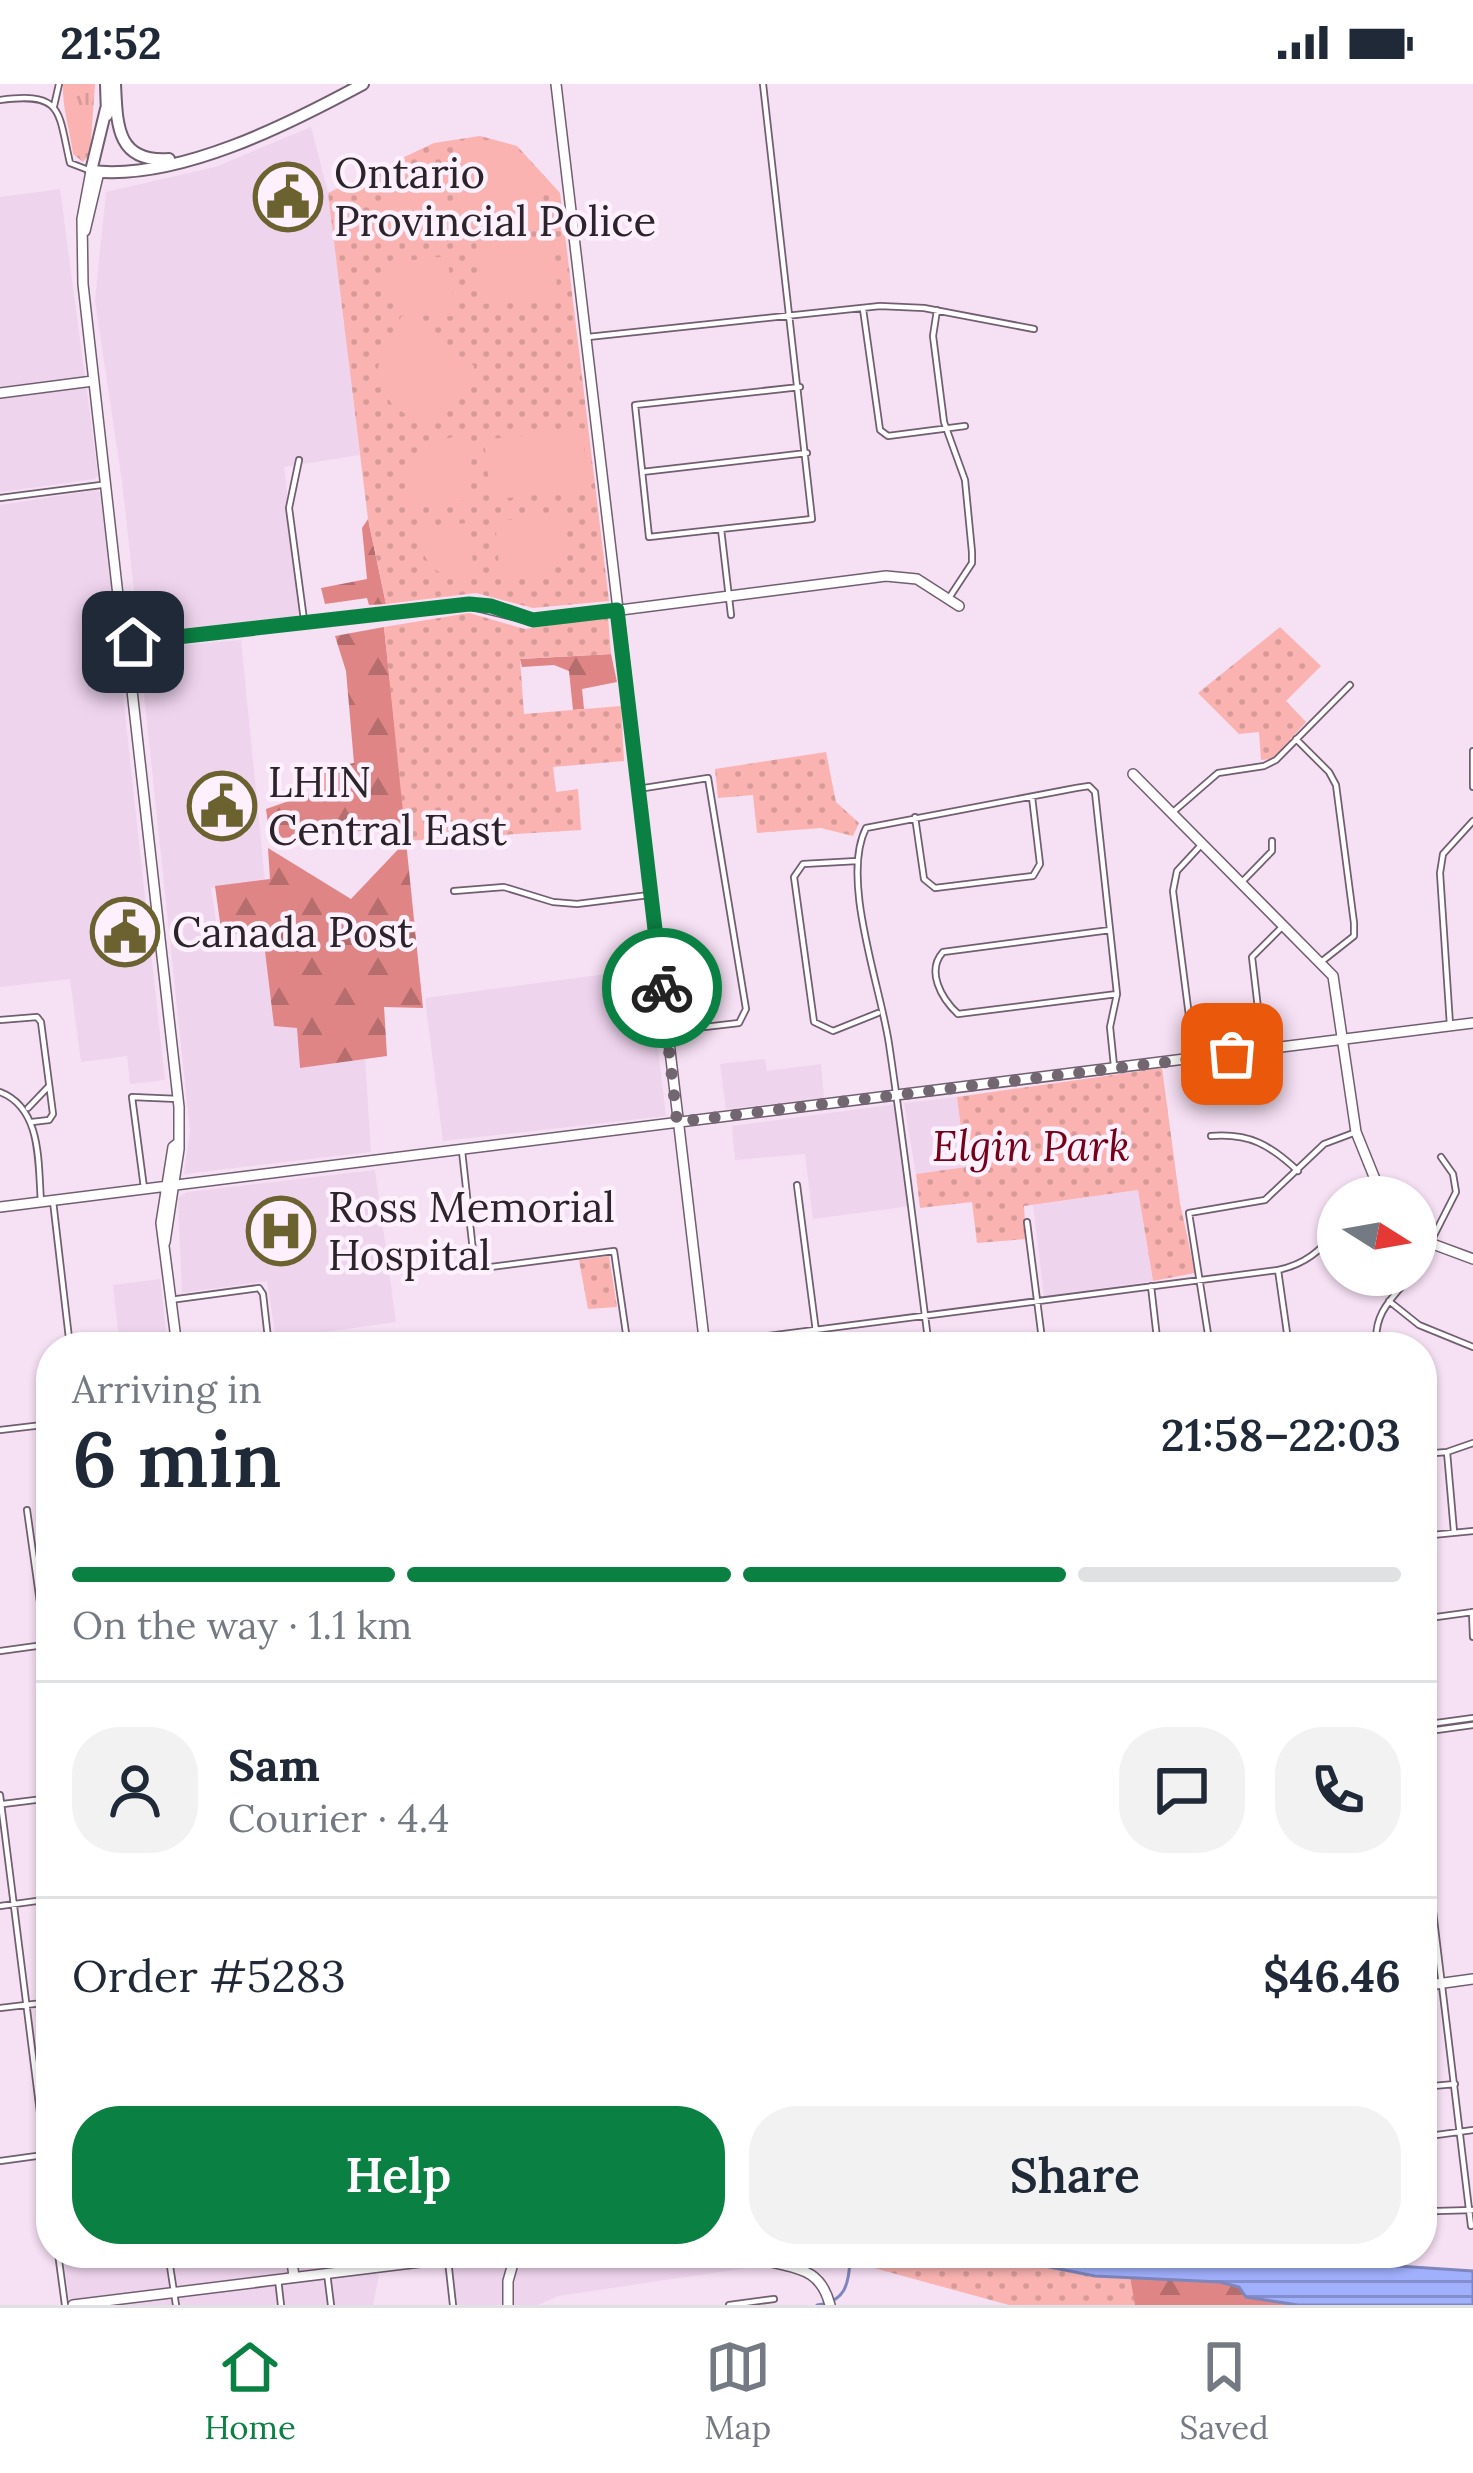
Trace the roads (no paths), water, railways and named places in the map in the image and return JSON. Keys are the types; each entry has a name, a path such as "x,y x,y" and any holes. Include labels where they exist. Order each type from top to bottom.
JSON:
{"main road":[{"path":"111,84 85,231 83,284 178,1100 178,1143 172,1147 161,1223 175,1332"},
{"path":"111,84 118,125 128,148 146,158 190,158"},
{"path":"95,171 149,169 190,158 291,122 364,84"},
{"path":"556,84 703,1332"},
{"path":"0,393 93,381"},
{"path":"123,642 469,604 533,620 886,576 917,579 959,606"},
{"path":"1132,774 1334,976 1356,1132 1372,1176"},
{"path":"0,1207 1473,1022"},
{"path":"1437,1246 1473,1259"},
{"path":"1437,1984 1473,1979"},
{"path":"293,2268 294,2277"},
{"path":"69,2305 175,2299 278,2279 377,2268"},
{"path":"505,2268 508,2305"},
{"path":"508,2281 512,2268"},
{"path":"794,2268 813,2274 824,2286 829,2303"}],"street":[{"path":"55,106 59,84"},
{"path":"763,84 800,388 812,519 649,537 635,406 800,388"},
{"path":"0,100 33,98 55,106 63,119 70,163 95,171"},
{"path":"585,337 862,308 937,310 1034,329"},
{"path":"862,308 880,430 888,436 964,426"},
{"path":"937,310 933,336 945,429 964,480 972,552 972,563 949,598"},
{"path":"642,472 807,453"},
{"path":"299,460 290,508 304,623"},
{"path":"0,498 106,484"},
{"path":"721,529 730,615"},
{"path":"1173,812 1218,772 1276,760 1350,685"},
{"path":"1296,739 1336,785 1354,923 1354,936 1322,962"},
{"path":"1473,752 1473,787"},
{"path":"638,789 708,778 745,1017 739,1023 667,1032"},
{"path":"927,1332 887,1030 880,1012 856,861 866,828 1089,786 1095,792 1117,994 1110,1027 1114,1068"},
{"path":"915,817 924,880 934,888 1033,876 1040,864 1032,796"},
{"path":"1450,1026 1440,873 1443,854 1472,826"},
{"path":"1240,884 1272,851 1272,841"},
{"path":"1194,1058 1173,890 1177,871 1202,844"},
{"path":"856,861 803,863 794,877 814,1022 833,1031 880,1012"},
{"path":"454,891 504,887 553,902 578,904 651,895"},
{"path":"1264,1023 1259,1017 1252,957 1283,926"},
{"path":"1110,930 943,952 934,971 943,998 958,1014 1117,994"},
{"path":"0,1020 37,1017 40,1022 52,1118 32,1122"},
{"path":"26,1110 49,1086"},
{"path":"0,1091 26,1110 32,1122 68,1332"},
{"path":"144,1189 132,1097 178,1100"},
{"path":"1208,1332 1189,1213 1265,1200 1324,1144 1356,1132"},
{"path":"1210,1136 1254,1138 1271,1146 1298,1171"},
{"path":"462,1151 475,1270 614,1251 626,1332"},
{"path":"1437,1229 1456,1192 1453,1174 1441,1157"},
{"path":"797,1185 816,1332"},
{"path":"1027,1222 1041,1332"},
{"path":"796,1332 1278,1270 1298,1266 1317,1253"},
{"path":"1278,1270 1287,1332"},
{"path":"1151,1286 1157,1332"},
{"path":"170,1300 261,1290 267,1332"},
{"path":"1375,1332 1381,1310 1393,1296"},
{"path":"1389,1301 1419,1324 1473,1347"},
{"path":"0,1430 36,1426"},
{"path":"1437,1453 1473,1443"},
{"path":"1447,1452 1454,1532"},
{"path":"27,1510 36,1565"},
{"path":"1437,1534 1473,1531"},
{"path":"1437,1616 1472,1612 1473,1637"},
{"path":"0,1651 36,1646"},
{"path":"1437,1727 1473,1721"},
{"path":"0,1795 36,2073"},
{"path":"1,1804 36,1800"},
{"path":"0,1906 36,1901"},
{"path":"1437,1936 1471,2226"},
{"path":"0,2008 36,2004"},
{"path":"1437,2086 1455,2084"},
{"path":"1437,2135 1473,2130"},
{"path":"0,2161 36,2156"},
{"path":"1437,2211 1471,2210"},
{"path":"61,2268 69,2305"},
{"path":"170,2268 175,2299"},
{"path":"449,2268 453,2305"},
{"path":"327,2273 332,2305"},
{"path":"278,2279 281,2305"},
{"path":"729,2305 774,2300"}],"water":[{"path":"1054,2268 1473,2271 1473,2305 1298,2305 1246,2297 1239,2287 1220,2282 1095,2276"}],"waterway":[{"path":"817,2305 841,2294 849,2268"}],"place":[{"name":"Ontario Provincial Police","path":"288,197"},
{"name":"LHIN Central East","path":"222,806"},
{"name":"Canada Post","path":"125,932"},
{"name":"Ross Memorial Hospital","path":"281,1231"}],"park label":[{"name":"Elgin Park","path":"1031,1146"}]}
